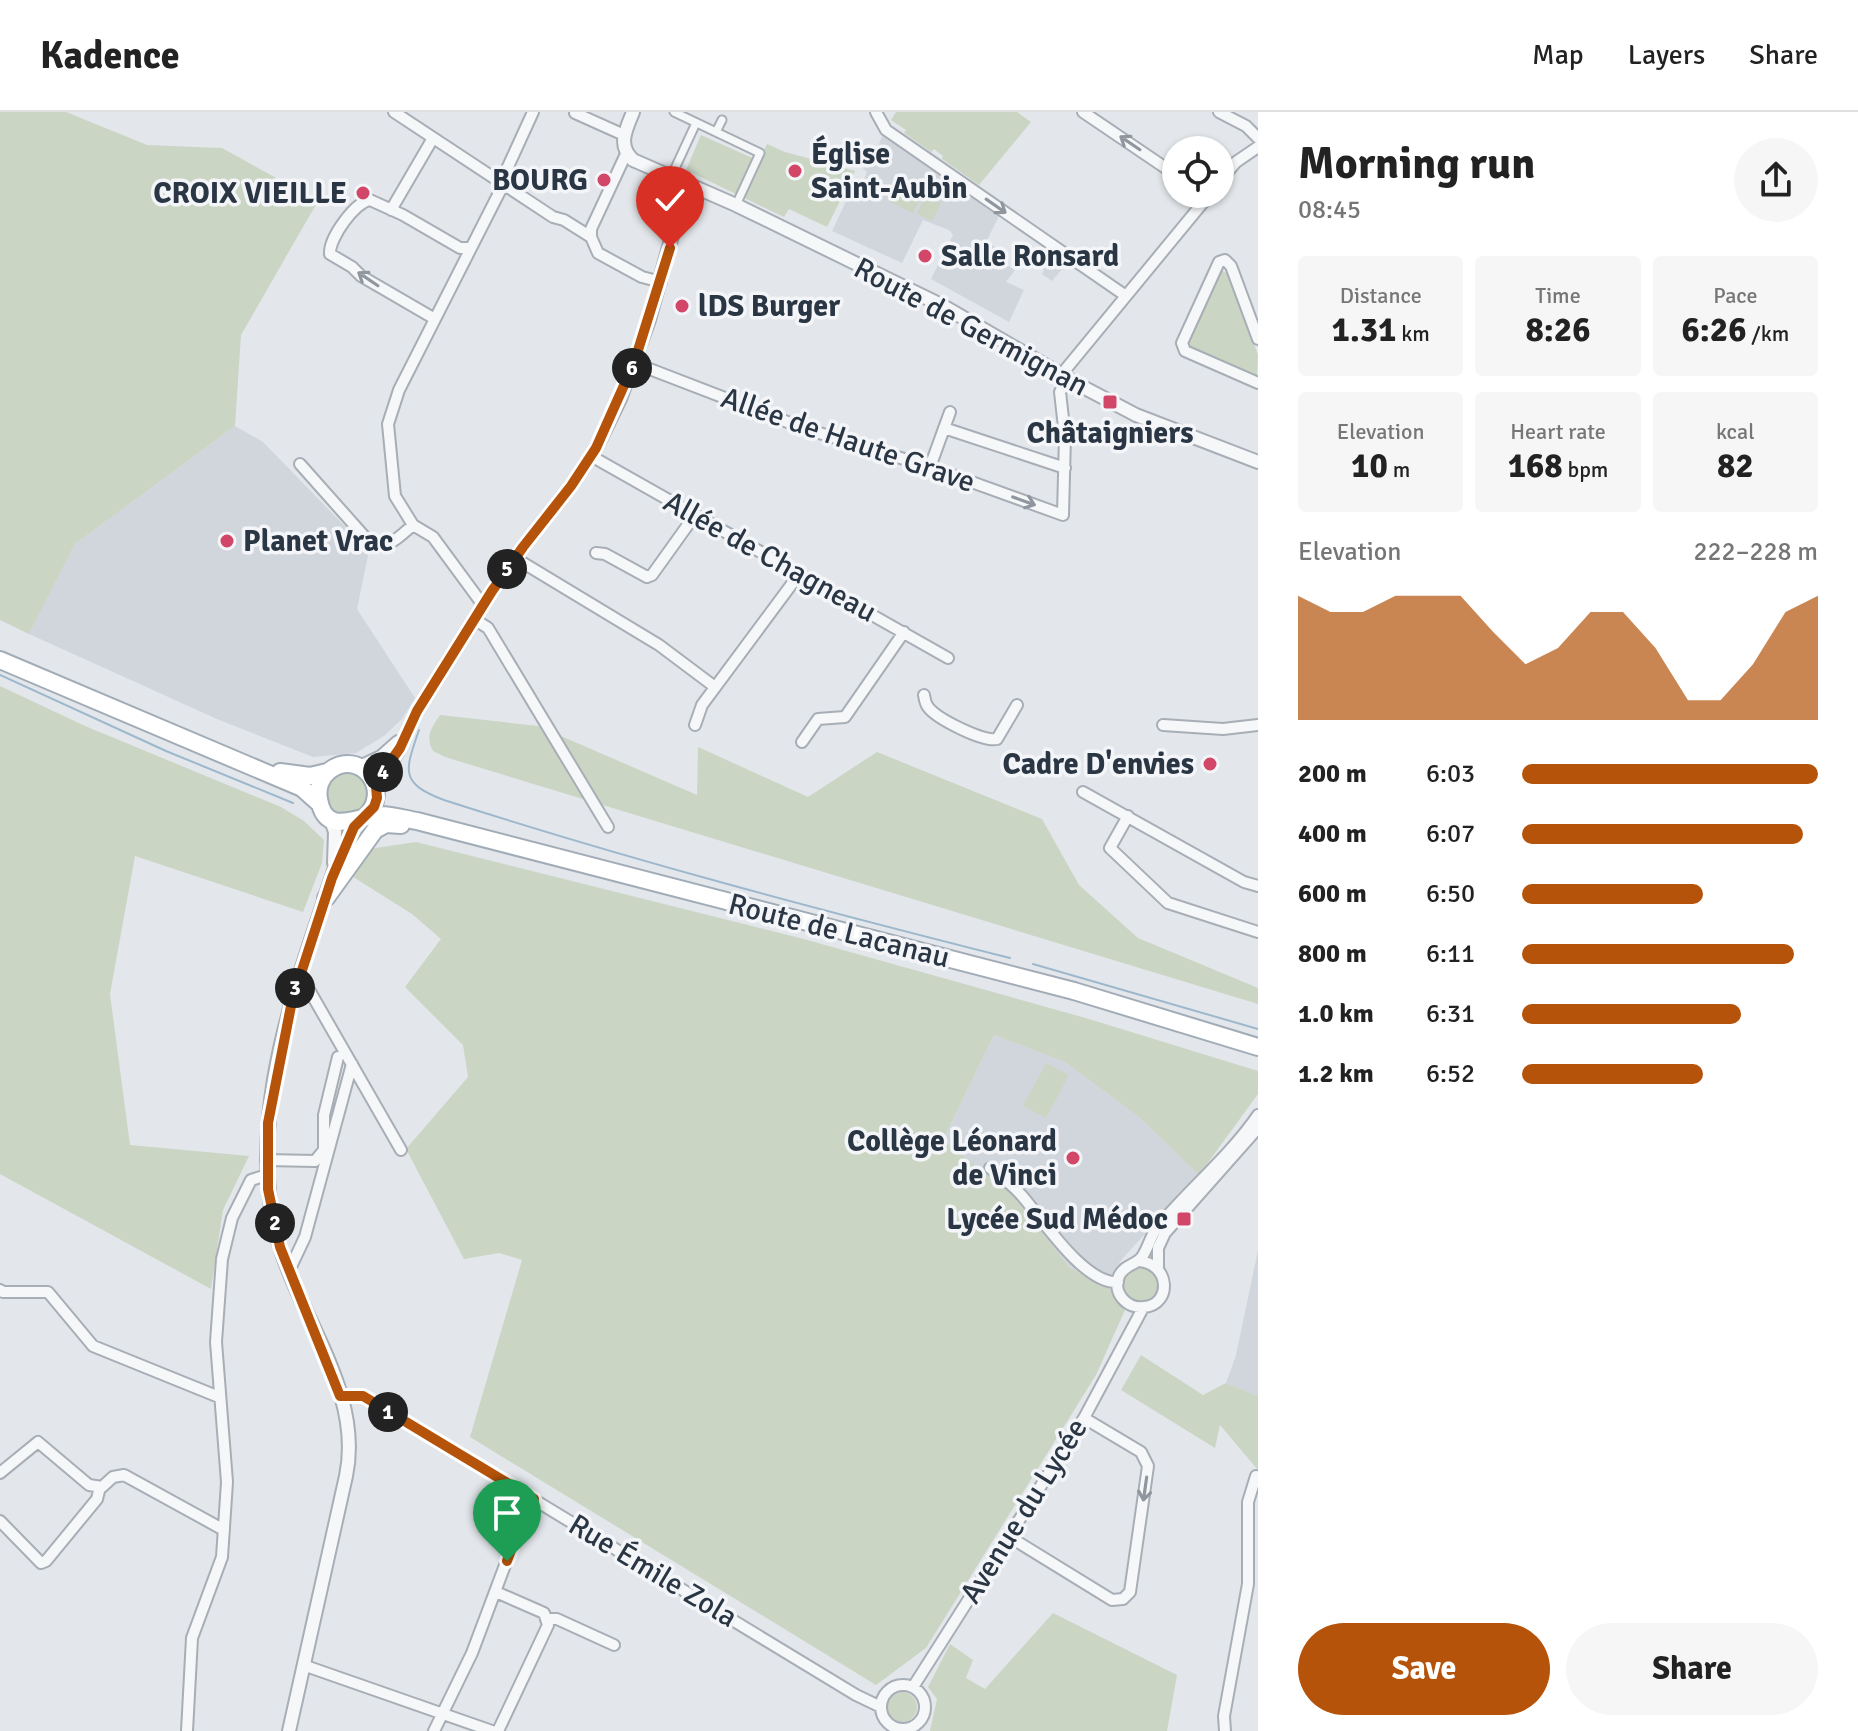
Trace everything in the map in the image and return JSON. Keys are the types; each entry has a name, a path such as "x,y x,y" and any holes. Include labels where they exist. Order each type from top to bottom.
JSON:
{"main road":[{"name":"Route de Lacanau","path":"0,660 302,788 325,811 345,823 384,814 417,821 1074,991 1258,1047"},
{"name":"Route de Lacanau","path":"240,762 310,776 339,765 360,767 370,774 376,789 417,821"},
{"path":"325,811 318,788 327,772"},
{"path":"362,819 374,807 376,789"},
{"path":"326,898 380,826 394,824 489,841"}],"street":[{"path":"394,112 553,217 564,220 591,237"},
{"path":"483,605 433,537 413,525 395,496 388,424 399,390 501,189 501,182 533,112"},
{"path":"574,112 624,135"},
{"path":"633,112 624,135 626,154 591,229 591,237 598,253 642,277 661,282"},
{"path":"674,112 760,153 736,205"},
{"path":"876,112 886,130 1126,296"},
{"path":"1083,112 1162,166"},
{"path":"1219,112 1246,126 1258,138"},
{"path":"716,132 724,116"},
{"path":"671,177 696,123"},
{"path":"391,210 433,138"},
{"path":"1234,164 1258,147"},
{"name":"Route de Germignan","path":"626,154 943,306 1136,415 1258,462"},
{"path":"376,789 417,711 483,605 591,456 620,399 634,363 661,282 686,185"},
{"path":"435,319 361,276 330,254 330,248 344,221 364,200 370,200 460,248 470,248"},
{"path":"944,428 1065,468 1060,392 1064,377 1197,208"},
{"path":"1258,339 1231,266 1225,260 1219,262 1182,343 1185,351 1258,383"},
{"name":"Allée de Haute Grave","path":"634,363 803,428 930,467 1063,515 1065,468"},
{"path":"930,467 950,412"},
{"name":"Allée de Chagneau","path":"591,456 948,658"},
{"path":"300,464 372,545 383,547 413,525"},
{"path":"596,553 605,554 647,577 652,575 695,515"},
{"path":"515,558 659,645 715,687"},
{"path":"695,725 702,705 800,573"},
{"path":"474,619 488,628 608,827"},
{"path":"802,742 818,719 845,717 904,632"},
{"path":"924,695 926,705 937,716 987,741 997,739 1017,705"},
{"path":"1163,725 1223,729 1258,725"},
{"path":"360,767 381,757 406,734"},
{"path":"1083,792 1244,882 1258,886"},
{"path":"289,1731 349,1463 349,1426 332,1373 289,1271 277,1233 266,1160 268,1123 285,1028 332,878 336,846 325,811"},
{"path":"1128,816 1110,848 1168,903 1258,932"},
{"path":"332,878 362,819"},
{"path":"299,977 401,1150"},
{"path":"266,1160 315,1161 320,1157 324,1150 324,1115 338,1057"},
{"path":"289,1271 305,1237 352,1064"},
{"path":"1258,1115 1155,1231 1138,1261 1122,1271 1118,1282 1120,1296 1130,1305 1143,1308 1154,1303 1164,1289 1164,1278 1158,1267 1158,1248 1165,1233 1258,1128"},
{"path":"990,1168 1011,1184 1047,1229 1097,1277 1108,1283 1118,1282"},
{"path":"187,1731 192,1638 222,1557 227,1482 216,1342 222,1259 232,1218 251,1180 267,1175"},
{"path":"1138,1261 1158,1267"},
{"path":"0,1290 48,1292 93,1346 219,1397"},
{"name":"Avenue du Lycée","path":"1130,1305 1130,1331"},
{"name":"Avenue du Lycée","path":"913,1687 1084,1418 1143,1308"},
{"name":"Rue Émile Zola","path":"340,1396 363,1396 866,1701 881,1707"},
{"path":"1008,1536 1112,1600 1123,1599 1130,1592 1148,1466 1141,1452 1084,1418"},
{"path":"0,1473 38,1442 89,1485 107,1485 113,1477 124,1475 224,1530"},
{"path":"1225,1731 1224,1716 1248,1584 1248,1502 1256,1476"},
{"path":"0,1521 41,1563 51,1557 97,1499 100,1487"},
{"path":"434,1731 496,1592 528,1504 534,1499"},
{"path":"303,1665 495,1731 548,1625 544,1613 496,1592"},
{"path":"548,1619 557,1619 614,1645"},
{"path":"898,1685 913,1687 925,1703 923,1717 907,1729 891,1729 884,1718 882,1700 891,1688 898,1685"}],"shaded area":[{"path":"882,136 1000,214 984,251 987,253 991,245 1000,249 996,258 1015,270 1006,282 1024,290 1009,322 931,279 953,235 949,230 923,220 902,263 832,231 847,199 854,201 867,172 863,169 871,157 874,158"},
{"path":"1046,246 1052,250 1046,259 1050,262 1056,253 1068,262 1052,281 1034,263"},
{"path":"235,426 263,442 369,551 357,609 415,698 402,719 384,736 356,753 313,757 217,719 29,634 75,544"},
{"name":"Collège Léonard de Vinci","path":"994,1035 1065,1062 1139,1117 1199,1175 1123,1258 1111,1275 1111,1290 1069,1267 1011,1193 943,1140"},
{"path":"1258,1250 1258,1396 1226,1383 1236,1355"}],"green space":[{"path":"0,112 66,112 147,145 222,148 318,201 241,335 235,426 75,544 29,634 0,620"},
{"path":"896,112 1017,112 1031,122 979,185 942,159 943,156 934,149 931,152 904,133 906,130 891,120"},
{"path":"701,135 759,161 767,144 855,171 827,227 789,209 784,217 686,170"},
{"path":"899,183 922,194 913,213 890,202"},
{"path":"925,196 941,203 932,221 917,214"},
{"path":"1218,271 1229,275 1258,355 1257,377 1191,350 1187,340"},
{"path":"0,686 85,726 281,807 304,821 324,840 322,863 303,912 135,856 110,994 130,1145 249,1156 223,1210 211,1289 0,1174"},
{"path":"440,715 538,726 697,795 698,747 808,797 877,752 1042,819 1079,885 1138,938 1258,988 1258,1004 445,757 433,751 429,741"},
{"path":"357,771 371,787 367,809 343,818 329,810 324,785 334,772"},
{"path":"416,842 800,938 1089,1019 1258,1071 1258,1094 1199,1175 1139,1117 1065,1062 994,1035 943,1140 1011,1193 1069,1267 1111,1290 1125,1310 1096,1375 926,1648 876,1685 470,1437 522,1260 499,1253 464,1259 406,1149 468,1077 463,1045 405,987 441,939 412,914 350,875 369,849"},
{"path":"1046,1063 1069,1075 1046,1118 1023,1106"},
{"path":"1141,1267 1154,1272 1159,1285 1154,1298 1141,1303 1128,1298 1123,1285 1128,1272"},
{"path":"1141,1355 1203,1395 1226,1383 1258,1396 1258,1470 1220,1425 1215,1448 1121,1390"},
{"path":"1053,1613 1177,1675 1167,1731 930,1731 937,1699 928,1687 950,1644 973,1660 966,1678 985,1689"},
{"path":"902,1692 908,1693 916,1701 916,1713 908,1721 902,1722 896,1721 888,1713 887,1707 888,1701 896,1693"}],"waterway":[{"path":"0,675 166,751 293,803"},
{"path":"419,730 409,774 419,788 444,800 726,884 1010,958"},
{"path":"1033,964 1258,1029"}],"place":[{"name":"Église Saint-Aubin","path":"795,171"},
{"name":"BOURG","path":"604,180"},
{"name":"CROIX VIEILLE","path":"363,193"},
{"name":"Salle Ronsard","path":"925,256"},
{"name":"lDS Burger","path":"682,306"},
{"name":"Châtaigniers","path":"1110,402"},
{"name":"Planet Vrac","path":"227,541"},
{"name":"Cadre D'envies","path":"1210,764"},
{"name":"Collège Léonard de Vinci","path":"1073,1158"},
{"name":"Lycée Sud Médoc","path":"1184,1219"}],"route":[{"path":"507,1561 528,1504 534,1499 363,1396 340,1396 280,1247 268,1189 268,1123 292,1001 332,878 350,835 374,807 376,786 381,775 400,748 417,711 474,619 596,448 634,363 670,248"}]}
